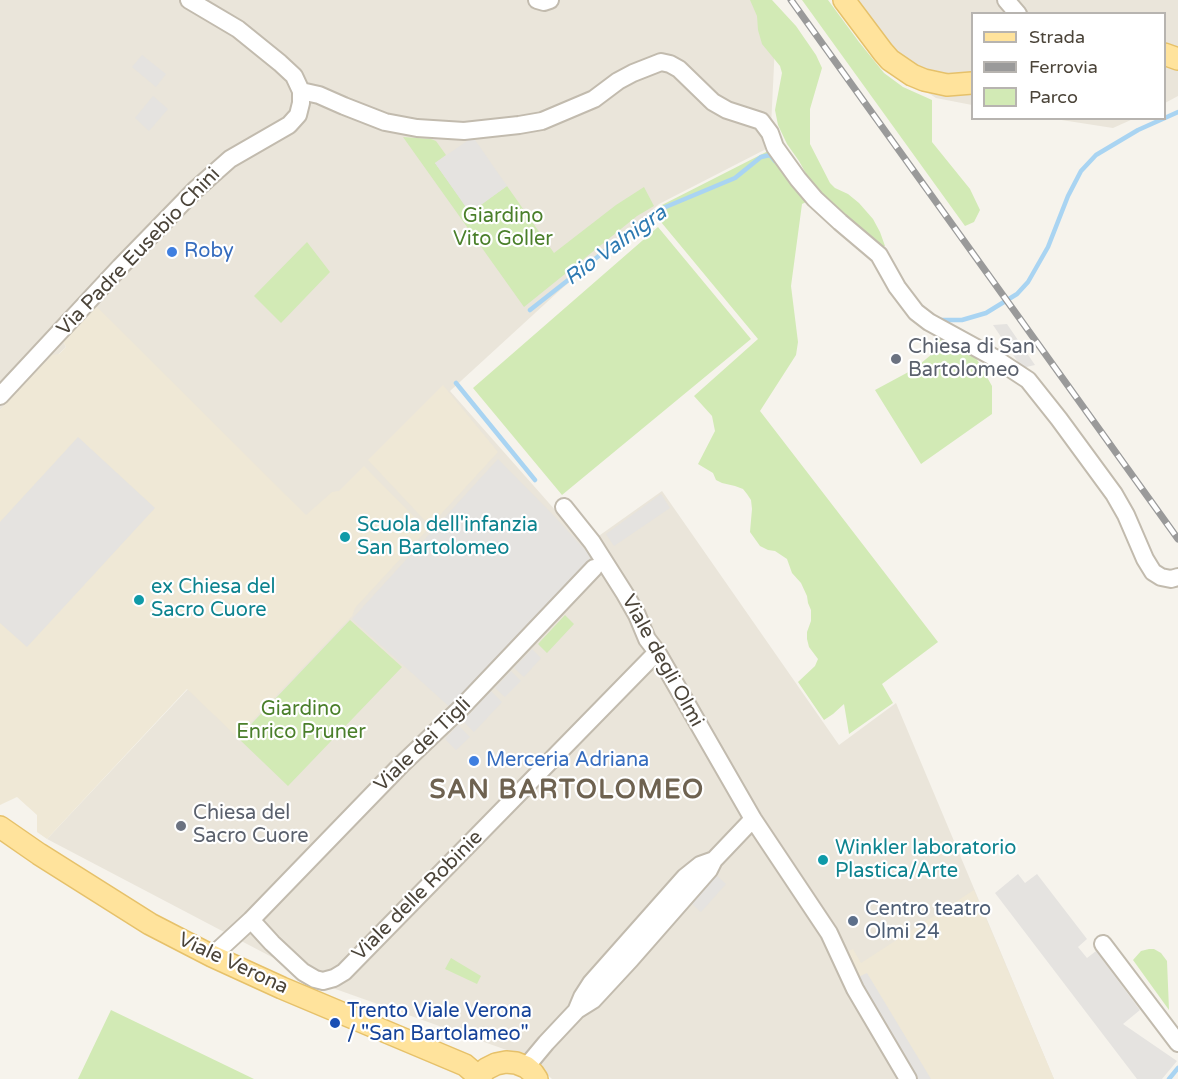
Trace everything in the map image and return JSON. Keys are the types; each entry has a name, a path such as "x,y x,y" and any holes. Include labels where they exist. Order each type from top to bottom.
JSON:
{"main road":[{"path":"844,0 890,60 912,75 948,85 971,84"},
{"name":"Viale Verona","path":"0,827 150,924 282,988 465,1065 479,1078"},
{"path":"479,1078 486,1069 506,1062 516,1063 531,1073"}],"street":[{"path":"189,0 238,29 280,63 294,76 301,91 319,95 385,122 417,128 464,131 542,121 594,99 617,77 661,63 670,64 686,75 713,102 727,110 761,121 770,133 775,147 798,179 815,199 879,255 897,287 916,312 934,326 974,346 1028,380 1114,494 1153,572 1161,577 1171,579 1178,577"},
{"path":"537,0 544,2 550,0"},
{"path":"1006,0 1016,12"},
{"name":"Via Padre Eusebio Chini","path":"0,396 195,190 230,159 289,125 298,115 301,91"},
{"name":"Viale degli Olmi","path":"564,507 604,560 637,615 647,639 657,652 753,819 829,933 855,989 908,1079"},
{"name":"Viale dei Tigli","path":"212,956 251,920 400,765 462,707 594,568"},
{"name":"Viale delle Robinie","path":"251,920 272,944 303,972 315,979 327,981 344,972 657,652"},
{"path":"531,1073 546,1043 577,1010 593,1000 626,954 709,870 714,860 753,819"},
{"path":"1103,944 1178,1043"}],"shaded area":[{"path":"0,0 756,0 776,24 770,147 659,204 450,391 586,545 662,491 839,745 896,703 1054,1079 552,1079 529,1058 327,986 47,839 188,689 96,306 63,341 66,347 0,410"},
{"path":"838,0 1178,0 1178,96 1166,102 1166,12 971,12 971,105 936,98 883,63"},
{"path":"142,55 166,74 156,87 132,67"},
{"path":"153,96 168,109 149,131 135,118"},
{"path":"1061,120 1131,120 1113,128"},
{"path":"473,137 507,186 470,213 435,163"},
{"path":"96,306 306,515 332,492 339,491 364,466 427,530 355,608 352,616 237,737 187,689 47,839 37,832 37,815 17,797 0,805 0,410 52,355 59,354 66,347 63,341"},
{"path":"1007,324 1035,365 1022,368 993,325"},
{"path":"443,385 498,452 430,526 368,460"},
{"path":"78,437 155,508 27,647 0,623 0,522"},
{"path":"498,459 595,561 453,710 352,619"},
{"path":"661,494 670,508 614,546 606,534"},
{"path":"532,649 541,658 524,677 514,668"},
{"path":"511,671 521,681 505,697 495,688"},
{"path":"491,691 502,702 474,732 463,721"},
{"path":"458,725 470,737 456,750 445,739"},
{"path":"715,874 726,884 701,912 690,902"},
{"path":"1018,874 1025,883 1037,874 1087,939 1078,947 1087,958 1096,951 1140,1010 1123,1024 1177,1061 1162,1079 1137,1079 995,893"},
{"path":"974,890 1054,1079 915,1079 844,953 853,949 861,963"},
{"path":"867,973 931,1079 917,1079 856,978"}],"green space":[{"path":"750,0 772,0 796,26 816,55 822,68 810,109 810,144 830,183 859,203 873,219 885,246 878,246 854,222 847,220 826,202 787,144 778,125 775,110 782,73 780,66 762,44 757,16"},
{"path":"802,0 828,0 884,73 903,87 932,100 932,142 970,189 980,210 974,222 965,226"},
{"name":"Giardino Vito Goller","path":"403,137 436,141 446,155 435,163 470,212 507,186 554,253 616,205 644,187 654,206 637,216 524,307"},
{"path":"772,149 812,199 802,204 791,286 798,342 796,355 760,411 938,642 882,684 893,703 849,734 844,704 824,720 798,682 815,666 818,659 809,647 807,639 811,610 801,583 792,573 787,559 775,551 760,546 750,532 751,500 743,489 716,480 713,473 698,464 715,431 712,416 694,396 758,339 661,222 660,206"},
{"path":"658,227 751,339 562,495 473,388"},
{"path":"307,242 330,272 281,323 254,296"},
{"path":"937,336 971,349 992,386 992,414 921,464 875,390 914,369 932,354"},
{"path":"565,615 574,624 547,653 538,644"},
{"name":"Giardino Enrico Pruner","path":"350,620 402,667 288,786 238,738"},
{"path":"1149,949 1161,953 1167,961 1169,1010 1133,960 1141,951"},
{"path":"451,958 481,976 477,984 445,969"},
{"path":"111,1010 254,1079 78,1079"}],"waterway":[{"name":"Rio Valnigra","path":"1166,117 1178,112"},
{"name":"Rio Valnigra","path":"940,320 962,320 986,313 1017,294 1028,282 1048,247 1068,196 1081,171 1096,155 1138,130 1160,120"},
{"name":"Rio Valnigra","path":"530,310 656,211 735,178 761,157 770,155 775,161"},
{"name":"Rio Valnigra","path":"456,383 535,480"},
{"path":"1169,1079 1178,1068"}],"railway":[{"path":"791,0 1178,539"}],"place":[{"name":"Roby","path":"172,252"},
{"name":"Chiesa di San Bartolomeo","path":"896,359"},
{"name":"Scuola dell'infanzia San Bartolomeo","path":"345,537"},
{"name":"ex Chiesa del Sacro Cuore","path":"139,600"},
{"name":"Merceria Adriana","path":"474,761"},
{"name":"Chiesa del Sacro Cuore","path":"181,826"},
{"name":"Winkler laboratorio Plastica/Arte","path":"823,860"},
{"name":"Centro teatro Olmi 24","path":"853,921"},
{"name":"Trento Viale Verona / \"San Bartolameo\"","path":"335,1023"}],"district":[{"name":"SAN BARTOLOMEO","path":"567,791"}]}
